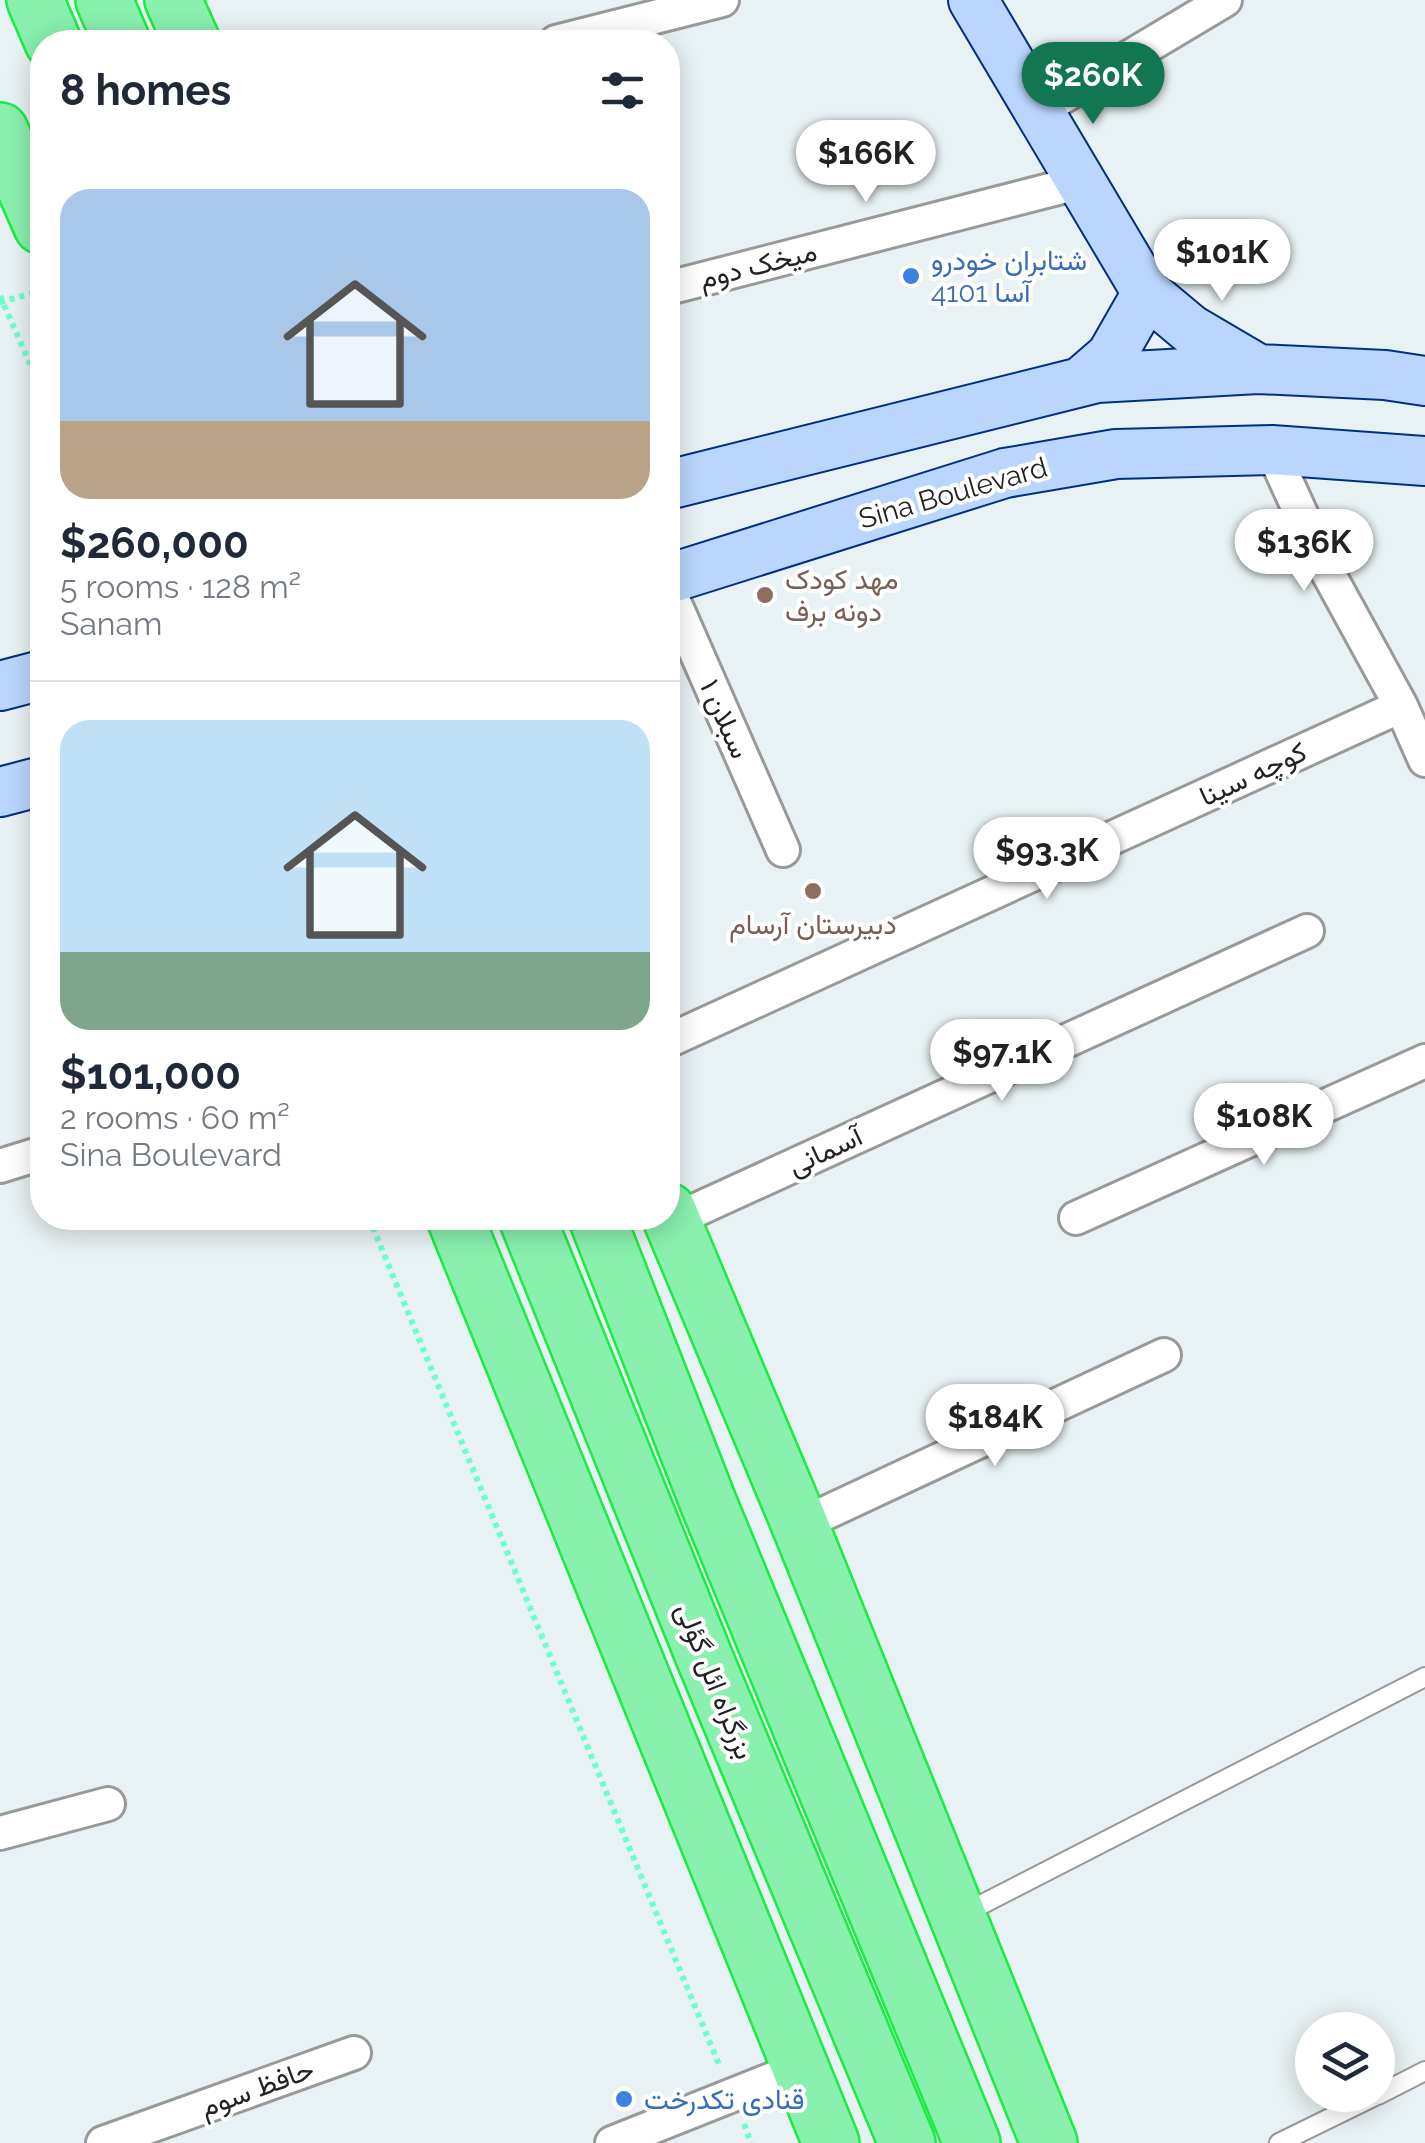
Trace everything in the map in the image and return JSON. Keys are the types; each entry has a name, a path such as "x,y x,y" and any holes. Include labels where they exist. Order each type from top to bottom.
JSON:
{"highway":[{"path":"34,0 48,30"},
{"path":"104,0 117,30"},
{"path":"173,0 187,30"},
{"path":"0,130 30,199"},
{"path":"460,1230 830,2143"},
{"name":"بزرگراه ائل گؤلی","path":"532,1230 907,2143"},
{"path":"602,1230 708,1502 972,2143"},
{"path":"676,1230 800,1526 1048,2143"}],"main road":[{"path":"973,0 1147,294 1190,330 1258,369"},
{"path":"1081,382 1110,356 1147,294"},
{"path":"680,482 1097,378 1258,369 1385,375 1425,382"},
{"name":"Sina Boulevard","path":"680,575 1005,473 1116,454 1272,450 1425,460"},
{"path":"0,686 30,677"},
{"path":"0,792 30,784"}],"street":[{"path":"603,30 722,0"},
{"path":"1038,111 1225,0"},
{"name":"میخک دوم","path":"680,285 1080,182"},
{"path":"1272,450 1327,571 1401,706 1425,760"},
{"name":"سبلان ۱","path":"680,615 783,850"},
{"name":"کوچه سینا","path":"680,1036 1401,706"},
{"name":"آسمانی","path":"680,1212 1306,931"},
{"path":"1076,1218 1425,1061"},
{"path":"0,1166 30,1157"},
{"path":"800,1526 1164,1355"},
{"path":"0,1833 108,1804"},
{"name":"حافظ سوم","path":"103,2143 181,2130 354,2053"},
{"path":"612,2143 798,2068"}],"lane":[{"path":"955,1917 1425,1677"},
{"path":"1395,2086 1425,2071"},
{"path":"1278,2143 1342,2112"}],"path":[{"path":"30,293 1,300 30,364"},
{"path":"374,1230 751,2143"}],"place":[{"name":"شتابران خودرو 4101 آسا","path":"911,276"},
{"name":"مهد کودک دونه برف","path":"765,595"},
{"name":"دبیرستان آرسام","path":"813,891"},
{"name":"قنادی تکدرخت","path":"624,2099"}]}
